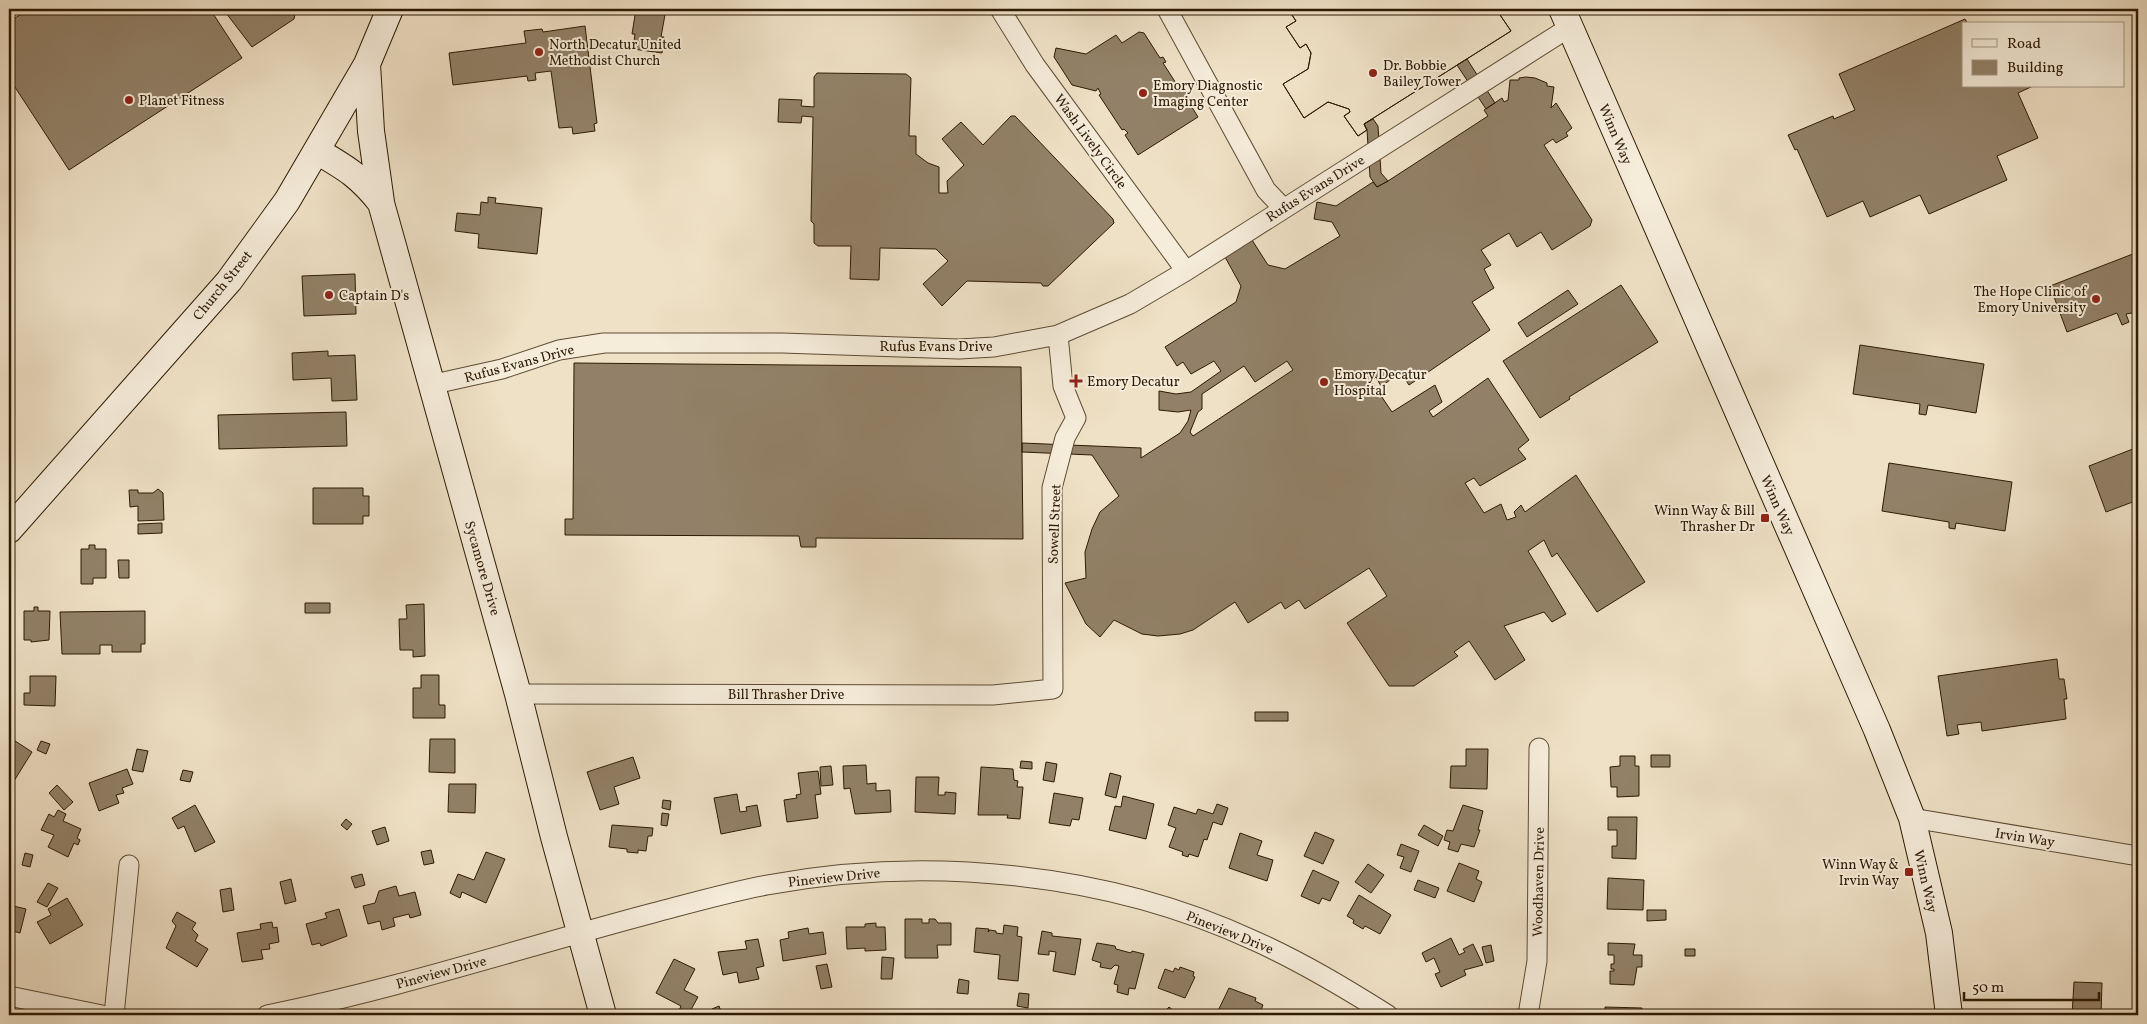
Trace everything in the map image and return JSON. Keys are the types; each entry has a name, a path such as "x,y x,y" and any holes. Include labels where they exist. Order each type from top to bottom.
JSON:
{"street":[{"name":"Wash Lively Circle","path":"1000,9 1035,65 1186,271"},
{"path":"1167,9 1266,190 1283,208"},
{"name":"Church Street","path":"9,530 229,281 287,201 317,151 367,64 384,15"},
{"name":"Rufus Evans Drive","path":"430,385 502,369 559,350 604,342 782,343 959,348 994,347 1058,335 1130,304 1186,271 1566,18"},
{"name":"Winn Way","path":"1566,18 1877,730 1912,818 1939,933 1949,1015"},
{"path":"367,64 371,131 381,203"},
{"name":"Sycamore Drive","path":"317,151 354,172 366,183 381,203 430,385 518,694 603,1015"},
{"name":"Sowell Street","path":"1053,689 1052,488 1065,438 1076,418 1063,386 1058,335"},
{"name":"Bill Thrasher Drive","path":"518,694 993,695 1053,689"},
{"name":"Woodhaven Drive","path":"1528,1015 1537,961 1539,748"},
{"name":"Irvin Way","path":"1912,818 2138,856"},
{"path":"114,1015 129,865"},
{"name":"Pineview Drive","path":"267,1015 344,998 580,932 766,885 885,871 951,871 1028,877 1116,894 1180,912 1253,940 1324,975 1388,1015"},
{"path":"9,996 102,1015"}],"building":[{"path":"29,9 210,9 242,58 69,170 11,81 9,82 9,22"},
{"path":"223,9 296,9 294,19 252,47"},
{"path":"636,9 666,9 661,37 664,37 662,53 633,49 635,34 632,34"},
{"name":"Dr. Bobbie Bailey Tower","path":"1288,9 1496,9 1511,31 1364,124 1367,130 1358,136 1344,116 1350,112 1349,109 1328,102 1304,118 1283,84 1308,69 1311,53 1306,44 1300,48 1286,27 1296,21"},
{"name":"Dr. Bobbie Bailey Tower","path":"1288,9 1496,9 1511,31 1364,124 1367,130 1358,136 1344,116 1350,112 1349,109 1328,102 1304,118 1283,84 1308,69 1311,53 1306,44 1300,48 1286,27 1296,21"},
{"path":"1965,19 1967,22 1962,22 1962,88 2029,88 2018,93 2038,138 1997,156 2007,180 1929,214 1920,195 1870,217 1863,201 1827,217 1797,149 1795,150 1788,135 1833,116 1834,119 1855,110 1839,74"},
{"path":"585,26 597,123 594,124 595,131 573,134 572,127 559,128 551,71 535,73 536,80 528,81 527,76 453,85 449,53 526,43 524,31 542,29 543,32"},
{"name":"Emory Diagnostic Imaging Center","path":"1139,32 1144,33 1160,58 1163,57 1166,62 1163,63 1181,91 1184,90 1187,95 1185,96 1198,117 1138,155 1125,135 1128,133 1124,129 1122,130 1099,95 1101,94 1098,88 1096,91 1072,85 1054,57 1056,48 1086,54 1116,35 1122,43"},
{"path":"1467,59 1495,103 1486,109 1457,65"},
{"path":"817,73 906,74 911,78 909,136 916,136 916,154 928,163 939,167 939,193 948,193 947,181 964,165 942,139 961,122 983,145 1011,116 1015,116 1113,219 1114,223 1048,286 1043,286 1041,283 967,281 942,306 923,284 948,261 936,249 880,248 879,280 850,279 851,246 818,246 814,243 814,224 811,221 813,117 802,116 801,123 778,122 779,99 802,100 801,106 814,107 814,77"},
{"name":"Emory Decatur Hospital","path":"1519,78 1535,78 1547,83 1547,86 1554,87 1551,108 1556,103 1572,128 1566,133 1568,136 1556,143 1553,139 1544,145 1592,220 1590,226 1552,250 1541,232 1517,247 1509,233 1481,250 1491,265 1484,269 1494,288 1472,302 1490,330 1409,385 1401,373 1381,386 1376,377 1371,381 1392,412 1435,385 1442,402 1429,411 1433,417 1488,378 1529,440 1518,449 1526,459 1480,486 1474,478 1465,483 1484,513 1501,504 1507,520 1516,517 1514,512 1521,505 1525,512 1576,475 1645,582 1597,612 1557,553 1552,557 1544,540 1528,551 1566,614 1552,622 1544,612 1504,626 1525,660 1495,680 1469,641 1454,652 1458,656 1414,686 1389,686 1347,623 1387,596 1369,568 1305,609 1299,600 1285,609 1281,602 1248,623 1235,602 1193,630 1180,634 1158,636 1142,634 1114,620 1100,637 1086,624 1065,583 1086,578 1085,552 1092,529 1100,512 1119,496 1092,455 1022,452 1022,443 1141,448 1141,458 1180,433 1188,421 1191,410 1178,412 1159,410 1159,391 1176,394 1191,392 1221,371 1214,361 1191,374 1183,362 1177,366 1165,347 1236,302 1241,286 1225,257 1252,240 1268,265 1285,269 1340,236 1332,222 1314,219 1317,202 1336,206 1373,182 1377,187 1388,181 1488,116 1484,110 1502,98 1504,102 1508,100 1510,80 1519,80","holes":["1287,361 1293,370 1193,436 1190,432 1198,412 1202,409 1202,394 1244,366 1255,382"]},
{"path":"1373,119 1378,126 1381,173 1388,181 1377,187 1370,177 1367,130 1364,124"},
{"path":"488,197 496,198 495,203 542,208 537,254 478,248 479,234 455,231 457,213 480,215 481,202 488,203"},
{"name":"The Hope Clinic of Emory University","path":"2138,252 2138,312 2126,314 2129,322 2122,325 2117,313 2067,332 2050,286"},
{"name":"Captain D's","path":"355,274 356,314 304,316 302,276"},
{"path":"1621,285 1658,342 1569,397 1570,399 1540,418 1503,361"},
{"path":"1568,290 1578,304 1527,337 1518,323"},
{"path":"1860,345 1984,364 1976,413 1928,405 1926,415 1919,414 1920,404 1853,394"},
{"path":"328,351 328,356 355,355 357,400 332,401 331,378 293,380 292,353"},
{"path":"574,363 1021,367 1023,539 816,538 816,547 801,547 799,536 565,535 565,519 573,519"},
{"path":"346,412 347,446 219,449 218,415"},
{"path":"2138,447 2138,500 2106,512 2089,466"},
{"path":"1889,463 2012,482 2005,531 1956,523 1955,529 1949,528 1949,522 1882,511"},
{"path":"313,488 363,488 363,496 369,496 369,516 363,516 363,524 313,524"},
{"path":"158,489 163,493 164,520 138,521 138,506 130,507 129,490 138,490 138,493 153,493"},
{"path":"162,523 162,533 138,534 138,524"},
{"path":"89,545 95,545 95,549 106,549 106,578 93,578 93,584 81,584 81,549 89,549"},
{"path":"118,560 129,560 129,578 119,578"},
{"path":"305,603 330,603 330,613 305,613"},
{"path":"424,604 425,656 413,657 413,650 400,650 399,619 407,619 406,605"},
{"path":"34,607 38,607 38,611 50,611 49,640 31,642 31,640 24,640 24,611 34,611"},
{"path":"145,611 145,644 141,644 141,652 112,652 112,645 100,645 100,654 62,654 60,612"},
{"path":"2057,659 2059,679 2064,679 2067,699 2064,699 2066,719 1982,731 1981,722 1957,725 1959,734 1947,736 1938,676"},
{"path":"421,675 439,675 439,705 445,705 445,718 413,718 413,688 421,688"},
{"path":"30,676 56,676 55,706 24,705 24,693 30,693"},
{"path":"1255,712 1288,712 1288,721 1255,721"},
{"path":"9,737 32,752 14,781 9,778"},
{"path":"430,739 455,739 455,773 429,772"},
{"path":"41,741 50,744 46,754 37,750"},
{"path":"137,749 148,751 143,772 132,770"},
{"path":"1466,749 1488,749 1487,789 1450,788 1451,766 1466,766"},
{"path":"1651,755 1670,755 1670,767 1651,767"},
{"path":"1620,756 1635,756 1635,766 1639,766 1639,796 1617,797 1617,787 1611,787 1610,767 1620,766"},
{"path":"633,757 640,778 614,787 619,804 600,810 587,772"},
{"path":"1021,761 1032,762 1032,769 1020,768"},
{"path":"1046,762 1057,764 1054,782 1043,780"},
{"path":"866,765 867,784 876,783 876,791 890,790 891,812 855,814 850,788 844,789 843,766"},
{"path":"831,766 833,785 821,786 820,767"},
{"path":"981,767 1013,769 1014,780 1018,781 1017,787 1023,787 1020,819 1007,818 1008,815 978,815"},
{"path":"127,769 133,784 122,788 124,793 116,795 119,803 99,811 89,783"},
{"path":"183,770 193,772 190,782 180,780"},
{"path":"818,771 821,794 815,795 818,818 787,822 784,800 797,798 796,795 801,794 798,773"},
{"path":"1110,773 1121,776 1116,798 1105,795"},
{"path":"916,777 939,777 938,795 945,795 945,792 956,793 955,814 915,812"},
{"path":"449,784 476,784 475,813 448,812"},
{"path":"57,785 73,802 64,810 49,793"},
{"path":"1054,793 1083,798 1079,820 1072,819 1070,826 1049,823"},
{"path":"737,794 740,812 747,811 746,807 757,805 761,826 721,834 714,798"},
{"path":"1123,796 1154,804 1146,839 1109,830 1115,806 1121,807"},
{"path":"663,800 671,801 670,810 662,808"},
{"path":"1217,804 1228,808 1222,825 1213,822 1207,840 1204,839 1198,857 1189,854 1188,857 1182,855 1183,852 1169,847 1176,828 1168,825 1174,807 1196,814 1198,809 1213,814"},
{"path":"195,805 215,842 195,852 184,826 178,829 172,818"},
{"path":"1463,805 1483,811 1478,830 1480,830 1474,847 1461,844 1458,852 1448,849 1450,842 1444,840 1447,830 1453,831"},
{"path":"58,810 66,814 63,821 81,829 77,838 80,840 78,845 74,843 68,857 48,847 54,835 41,830 49,814 54,817"},
{"path":"662,813 669,814 667,826 661,825"},
{"path":"1608,817 1637,817 1636,859 1612,858 1612,846 1617,846 1617,830 1608,830"},
{"path":"346,819 352,824 347,830 341,825"},
{"path":"612,825 653,828 652,836 648,836 646,851 638,850 638,853 627,852 627,849 609,847"},
{"path":"1424,825 1443,836 1438,846 1418,835"},
{"path":"385,827 389,841 377,845 372,831"},
{"path":"1315,832 1334,840 1323,864 1304,856"},
{"path":"1240,833 1262,841 1257,855 1273,860 1267,881 1229,868"},
{"path":"1401,844 1419,851 1411,872 1400,868 1404,857 1397,855"},
{"path":"431,850 434,863 424,865 421,852"},
{"path":"486,852 505,859 486,903 462,892 460,898 450,893 458,874 474,880"},
{"path":"25,853 33,855 30,867 22,865"},
{"path":"1459,863 1479,871 1476,879 1482,882 1474,902 1447,891"},
{"path":"1368,864 1384,875 1371,893 1355,882"},
{"path":"1313,870 1339,882 1330,901 1322,898 1319,904 1301,896"},
{"path":"362,874 365,885 355,888 351,877"},
{"path":"1608,878 1644,880 1643,910 1607,909"},
{"path":"291,879 296,901 285,904 280,882"},
{"path":"1418,880 1439,888 1435,898 1414,890"},
{"path":"48,883 58,888 47,907 37,902"},
{"path":"396,886 399,896 415,892 421,915 410,918 409,914 393,918 395,926 382,930 380,921 368,924 363,906 375,903 379,891"},
{"path":"231,888 234,910 223,912 220,890"},
{"path":"1359,895 1391,915 1380,934 1365,926 1363,929 1353,923 1354,920 1347,916"},
{"path":"67,898 83,925 50,944 37,922 51,915 48,909"},
{"path":"9,905 26,909 20,933 9,930"},
{"path":"339,909 347,936 321,946 320,943 312,945 306,924 327,918 325,913"},
{"path":"1647,910 1666,910 1666,920 1647,921"},
{"path":"177,912 196,923 192,929 198,935 195,941 208,949 197,967 166,948 176,926 172,921"},
{"path":"905,919 922,919 922,923 929,923 929,919 935,919 938,923 951,923 951,945 937,945 938,958 905,958"},
{"path":"272,922 273,928 277,927 279,942 269,944 270,949 261,950 263,959 242,962 237,933 261,929 260,924"},
{"path":"876,923 876,927 885,927 886,950 865,951 865,948 847,949 846,927 865,927 865,924"},
{"path":"1004,925 1018,927 1017,936 1022,937 1018,981 998,979 1000,955 974,952 976,928 989,929 988,932 990,930 1003,934"},
{"path":"808,928 809,934 823,932 826,954 783,961 780,940 789,938 788,932"},
{"path":"1042,931 1052,933 1052,936 1081,939 1075,975 1053,971 1056,952 1049,951 1049,955 1038,954"},
{"path":"1451,938 1459,955 1465,952 1463,949 1473,944 1483,965 1464,970 1466,975 1441,987 1435,974 1440,972 1434,958 1426,962 1422,953"},
{"path":"758,939 764,966 756,968 759,979 739,983 737,972 723,975 718,952 747,949 745,941"},
{"path":"1097,943 1115,946 1116,949 1131,953 1132,951 1144,954 1135,989 1129,988 1128,995 1117,992 1118,985 1114,984 1119,966 1115,965 1111,969 1100,967 1101,963 1092,960"},
{"path":"1608,943 1635,944 1633,955 1642,955 1642,967 1637,967 1634,985 1610,984 1610,971 1614,971 1614,969 1611,969 1611,964 1614,964 1614,955 1608,955"},
{"path":"1491,945 1494,961 1486,963 1482,947"},
{"path":"1685,949 1695,949 1695,956 1685,956"},
{"path":"882,957 894,958 892,979 881,979"},
{"path":"674,959 695,969 684,990 698,997 688,1015 678,1013 681,1006 656,993"},
{"path":"827,964 832,987 821,989 816,966"},
{"path":"1180,967 1194,972 1193,976 1195,977 1185,998 1158,988 1165,969 1173,972 1175,968 1179,970"},
{"path":"959,979 969,981 968,994 957,993"},
{"path":"2074,982 2102,983 2101,1015 2072,1015"},
{"path":"1229,988 1256,998 1255,1001 1263,1005 1259,1015 1216,1015"},
{"path":"1019,993 1029,994 1028,1008 1017,1006"},
{"path":"719,1006 722,1014 714,1015 712,1009"},
{"path":"1169,1007 1179,1015 1162,1015"},
{"path":"1605,1007 1642,1008 1642,1015 1605,1015"}],"place":[{"name":"North Decatur United Methodist Church","path":"539,52"},
{"name":"Dr. Bobbie Bailey Tower","path":"1373,73"},
{"name":"Emory Diagnostic Imaging Center","path":"1143,93"},
{"name":"Planet Fitness","path":"129,100"},
{"name":"Captain D's","path":"329,295"},
{"name":"The Hope Clinic of Emory University","path":"2096,299"},
{"name":"Emory Decatur","path":"1076,381"},
{"name":"Emory Decatur Hospital","path":"1324,382"},
{"name":"Winn Way & Bill Thrasher Dr","path":"1765,518"},
{"name":"Winn Way & Irvin Way","path":"1909,872"}]}
